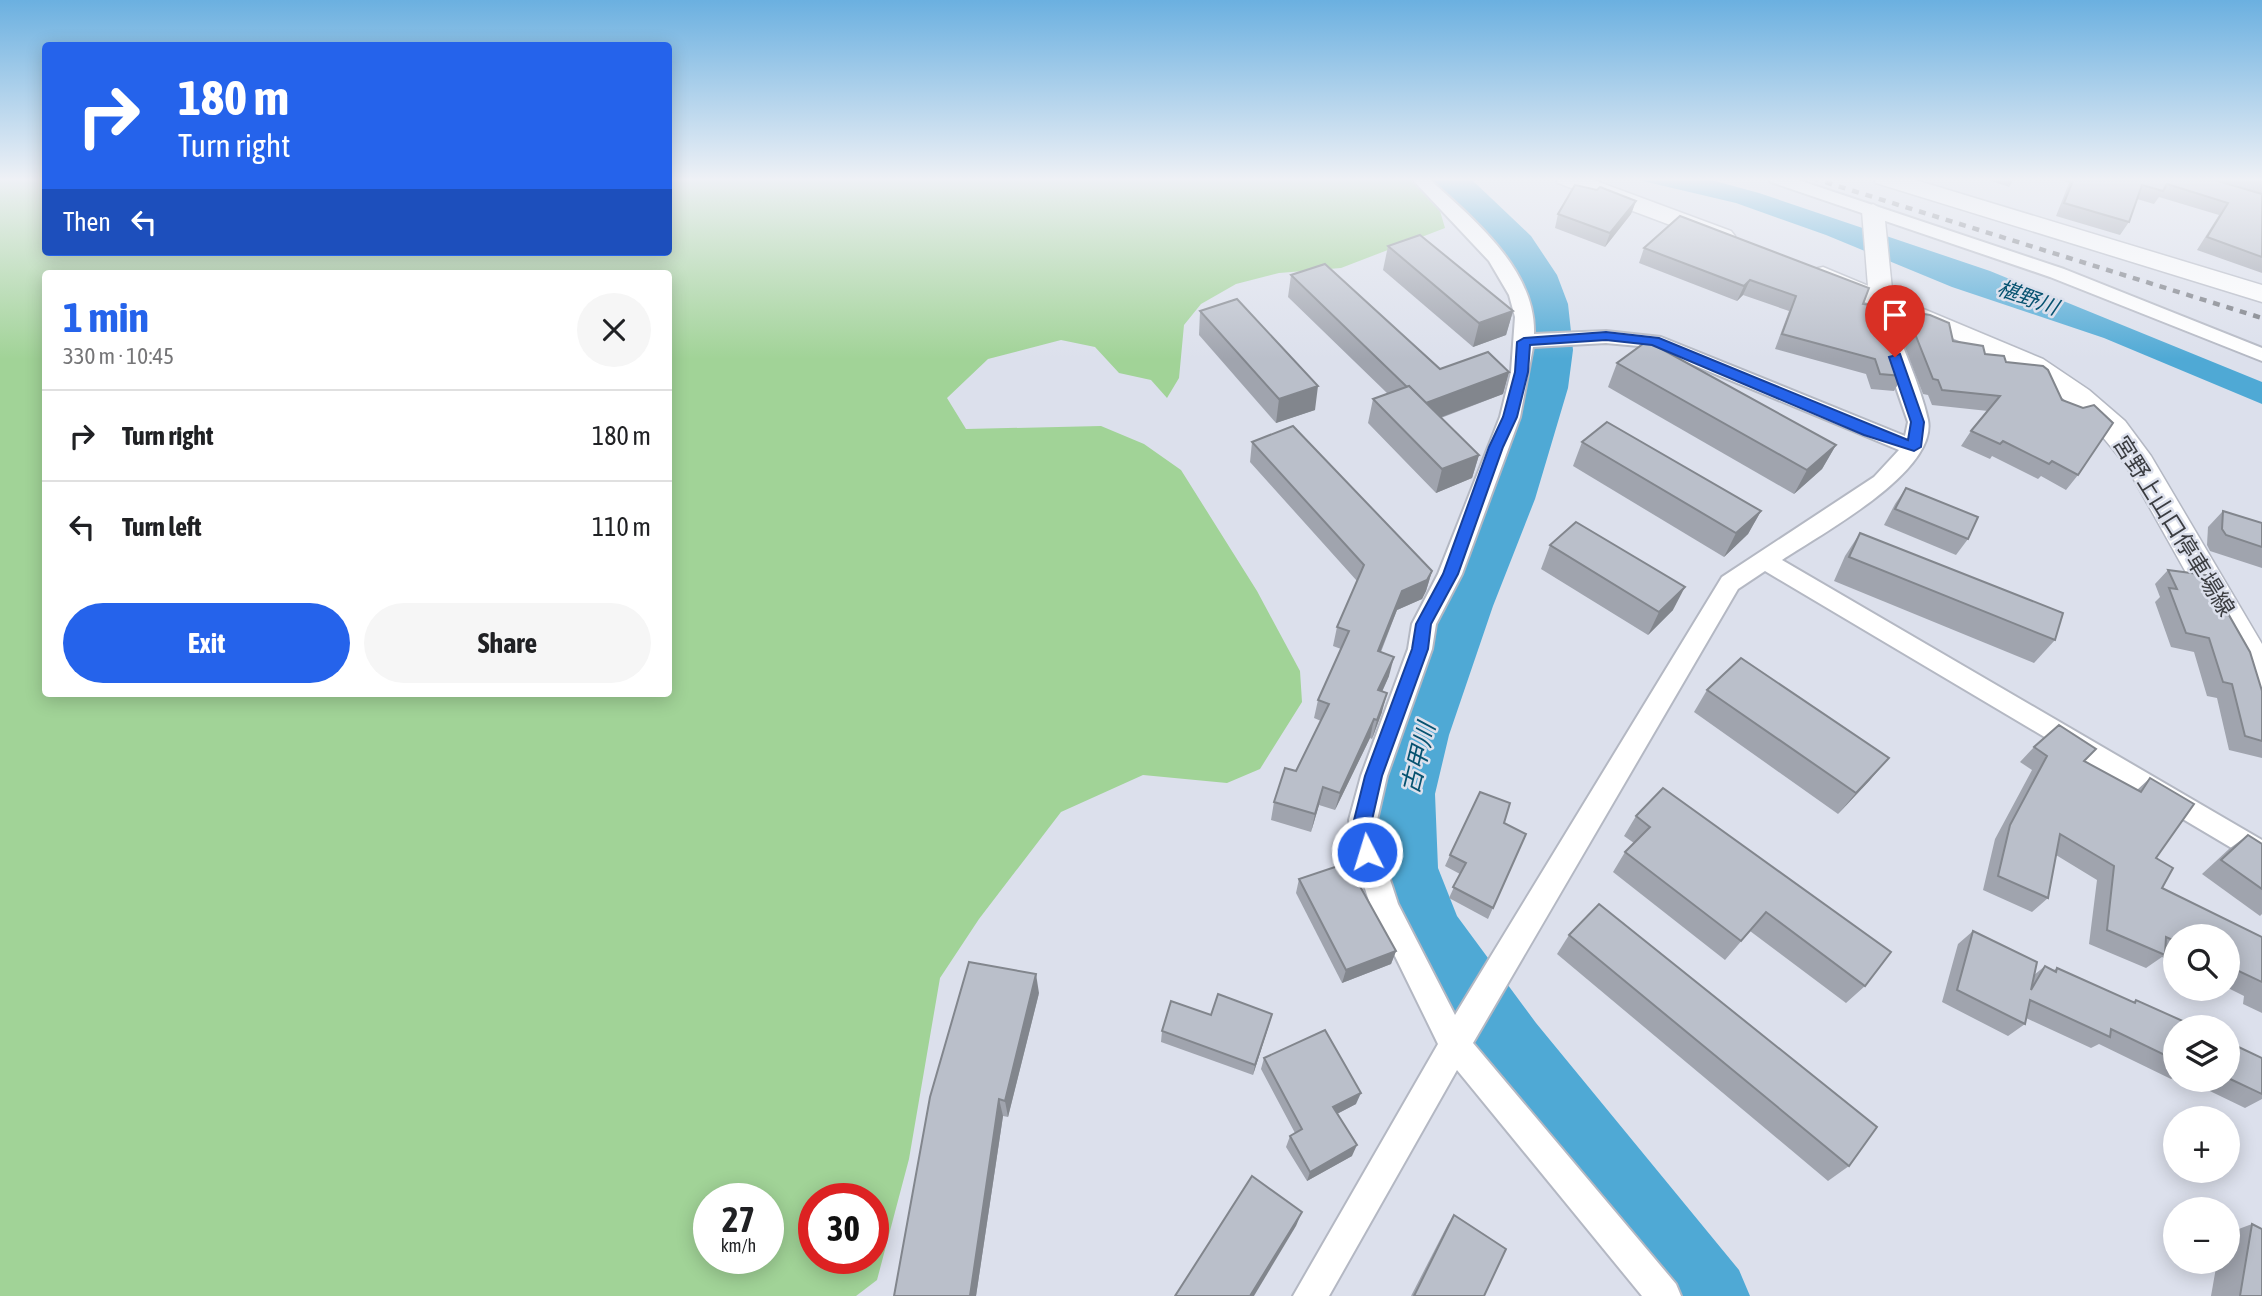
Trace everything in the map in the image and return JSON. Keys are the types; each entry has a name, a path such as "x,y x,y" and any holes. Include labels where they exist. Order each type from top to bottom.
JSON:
{"main road":[{"path":"1727,238 1747,246"},
{"path":"2082,238 2262,294"},
{"name":"宮野上山口停車場線","path":"1798,265 1880,295 2033,365 2079,397 2114,428 2140,463 2262,675"}],"street":[{"path":"1479,238 1501,267 1524,315 1528,341 1510,417 1496,447 1450,574 1424,624 1420,649 1374,776 1363,820 1367,852 1385,907 1456,1042 1664,1296"},
{"path":"1310,1296 1456,1042 1730,583 1882,482 1914,447 1918,422 1880,313 1875,238"},
{"path":"1947,238 2057,273 2262,355"},
{"path":"1528,341 1624,336 1654,341 1856,426 1914,447"},
{"path":"1764,560 2262,854"}],"green space":[{"path":"0,238 42,238 42,256 672,256 672,238 1418,238 1341,268 1279,273 1236,284 1201,304 1184,325 1179,378 1167,398 1151,380 1119,373 1095,347 1061,340 988,359 947,398 966,429 1101,426 1144,444 1181,470 1257,591 1300,671 1302,702 1260,769 1227,783 1143,775 1061,812 979,919 940,978 909,1159 889,1235 889,1183 798,1183 798,1274 879,1274 877,1280 856,1296 0,1296"}],"water":[{"name":"椹野川","path":"1834,238 1894,238 1990,271 2262,382 2262,404 2104,338 1952,287"}],"building":[{"path":"1410,238 1424,238 1513,311 1479,323 1388,246"},
{"path":"1655,238 1739,238 1869,288 1863,304 1878,306 1903,376 1880,374 1875,359 1782,334 1796,296 1750,280 1744,286 1644,248"},
{"path":"2211,238 2262,238 2262,257"},
{"path":"1325,264 1440,369 1488,352 1509,372 1426,403 1291,275"},
{"path":"1237,299 1318,386 1279,399 1200,311"},
{"path":"1906,311 1930,315 1949,323 1953,341 1983,346 1985,354 2004,356 2006,362 2043,366 2048,370 2062,400 2083,408 2094,405 2113,423 2078,475 2052,461 2049,464 2003,441 2000,444 1971,431 2000,396 1942,390 1938,380 1933,379"},
{"path":"1647,341 1836,445 1807,470 1617,363"},
{"path":"1409,386 1479,455 1442,469 1373,399"},
{"path":"1607,422 1761,511 1736,533 1582,442"},
{"path":"1293,426 1432,571 1427,580 1402,591 1378,651 1394,657 1378,690 1387,693 1377,720 1374,719 1340,793 1323,787 1315,814 1274,802 1285,768 1296,771 1329,704 1318,700 1349,631 1337,627 1364,565 1252,442"},
{"path":"1906,488 1978,517 1968,539 1895,509"},
{"path":"2223,511 2262,523 2262,547 2226,535 2222,529"},
{"path":"1576,522 1685,587 1659,612 1550,545"},
{"path":"1860,533 2063,613 2055,640 1849,557"},
{"path":"2168,570 2206,575 2250,652 2262,691 2262,741 2245,736 2232,684 2223,682 2209,638 2186,633 2169,588 2177,589"},
{"path":"1741,658 1889,758 1856,793 1707,690"},
{"path":"2059,725 2096,749 2084,761 2141,792 2150,778 2194,804 2156,858 2173,868 2162,888 2235,924 2163,924 2163,954 2107,930 2114,866 2060,834 2048,898 1998,876 2010,825 2047,756 2034,747"},
{"path":"1663,788 1891,952 1865,986 1766,912 1741,941 1625,852 1650,827 1636,816"},
{"path":"1480,792 1510,803 1504,823 1526,834 1493,908 1453,887 1466,863 1450,855"},
{"path":"2248,835 2262,844 2262,889 2221,860"},
{"path":"1347,863 1396,951 1346,970 1299,879"},
{"path":"1599,904 1877,1127 1849,1166 1569,935"},
{"path":"2240,926 2262,937 2262,982 2240,972"},
{"path":"1973,931 2037,962 2031,990 2045,966 2056,972 2057,968 2135,1003 2136,1000 2169,1015 2163,1015 2163,1054 2111,1029 2110,1037 2030,1000 2025,1024 1957,990"},
{"path":"969,962 1036,974 1005,1101 999,1099 970,1296 894,1296 930,1097"},
{"path":"1218,994 1272,1014 1255,1065 1162,1031 1171,1001 1211,1015"},
{"path":"1325,1030 1361,1093 1333,1107 1357,1145 1310,1172 1290,1136 1302,1129 1264,1058"},
{"path":"2240,1048 2262,1058 2262,1094 2240,1084"},
{"path":"1252,1176 1302,1212 1250,1296 1175,1296"},
{"path":"1454,1215 1506,1249 1484,1296 1414,1296"},
{"path":"2252,1224 2262,1229 2262,1296 2240,1296"}],"waterway":[{"name":"古甲川","path":"1511,238 1537,275 1548,304 1552,350 1546,388 1511,499 1467,606 1421,735 1406,794 1408,868 1433,933 1513,1046 1713,1296"}],"railway":[{"path":"2006,238 2262,318"}],"route":[{"path":"1367,852 1363,820 1374,776 1420,649 1424,624 1450,574 1496,447 1510,417 1521,372 1524,342 1606,336 1654,341 1868,431 1914,447 1918,422 1895,357"}]}
